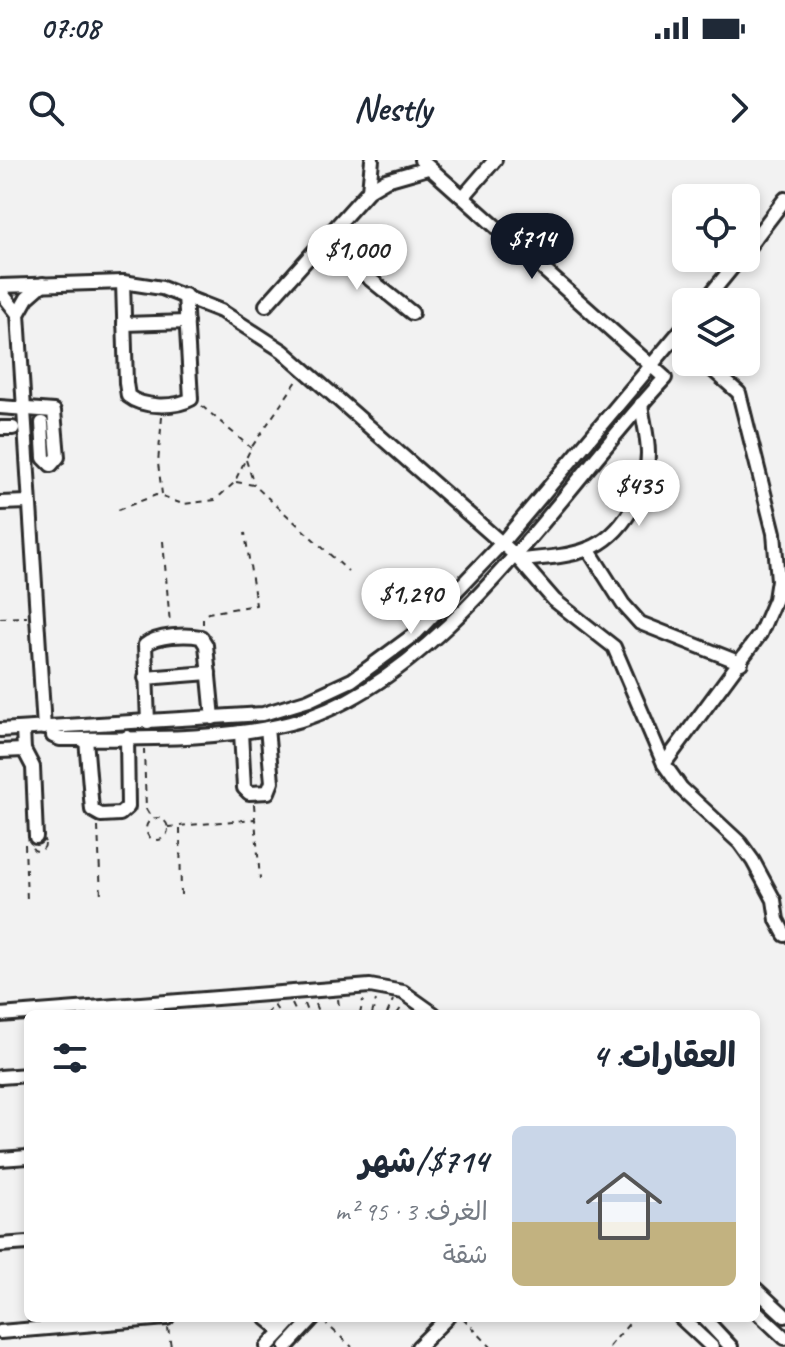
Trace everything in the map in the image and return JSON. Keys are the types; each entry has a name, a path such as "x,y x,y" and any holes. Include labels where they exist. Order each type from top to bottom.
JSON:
{"street":[{"path":"369,190 372,160"},
{"path":"464,196 495,160"},
{"path":"266,305 369,190 422,162 464,196 665,378 517,557 427,645 381,682 339,705 267,728 241,732 57,739 48,728 29,502 18,314 0,289 43,284 123,282 185,295 247,325 305,371 517,557 554,600 614,647 664,764 681,788 740,843 774,900 777,920 785,935"},
{"path":"760,232 785,199"},
{"path":"324,242 412,313"},
{"path":"715,288 729,272"},
{"path":"123,282 128,396 140,403 163,404 191,399 185,295"},
{"path":"18,314 27,298 43,284"},
{"path":"124,324 187,322"},
{"path":"0,730 213,718 287,708 362,675 416,633 501,544 672,341"},
{"path":"664,764 741,663 760,634 775,599 776,548 760,468 739,393 720,376"},
{"path":"517,557 588,549 615,531 632,508 642,483 648,452 641,404"},
{"path":"0,407 46,408 56,414 58,457 51,465 44,458 42,423"},
{"path":"0,503 29,502"},
{"path":"588,549 623,604 640,623 741,663"},
{"path":"148,722 145,645 153,640 197,636 204,641 213,718"},
{"path":"145,678 209,673"},
{"path":"241,732 244,788 253,793 268,792 272,787 267,728"},
{"path":"23,729 24,750 33,767 33,840"},
{"path":"86,739 91,806 97,814 120,814 128,807 127,737"},
{"path":"0,751 24,750"},
{"path":"62,1010 360,986 403,992 428,1010"},
{"path":"0,1015 24,1013"},
{"path":"0,1077 24,1075"},
{"path":"0,1159 24,1157"},
{"path":"0,1245 24,1243"},
{"path":"760,1293 785,1316"},
{"path":"760,1315 785,1338"},
{"path":"0,1332 119,1322"},
{"path":"271,1322 282,1331"},
{"path":"267,1347 290,1322"},
{"path":"286,1347 309,1322"},
{"path":"418,1347 443,1322"},
{"path":"685,1322 712,1347"},
{"path":"708,1322 731,1347"}],"path":[{"path":"118,510 162,495 183,504 207,504 234,483 251,448 305,371"},
{"path":"191,399 228,425 251,448"},
{"path":"162,495 158,463 163,404"},
{"path":"246,459 254,485 348,571"},
{"path":"234,483 254,485"},
{"path":"204,641 204,615 256,605 245,533"},
{"path":"163,541 171,638"},
{"path":"0,618 38,616"},
{"path":"144,736 146,809 152,819"},
{"path":"253,793 260,879"},
{"path":"97,814 101,897"},
{"path":"152,819 164,820 168,827 162,838 150,837 146,825 152,819"},
{"path":"168,827 255,819"},
{"path":"180,826 181,895"},
{"path":"27,901 23,848 33,840"},
{"path":"360,986 363,1001 361,1010"},
{"path":"372,1010 375,986"},
{"path":"272,1002 277,1010"},
{"path":"168,1322 171,1347"},
{"path":"324,1322 352,1347"},
{"path":"467,1322 491,1347"},
{"path":"609,1347 631,1322"}]}
